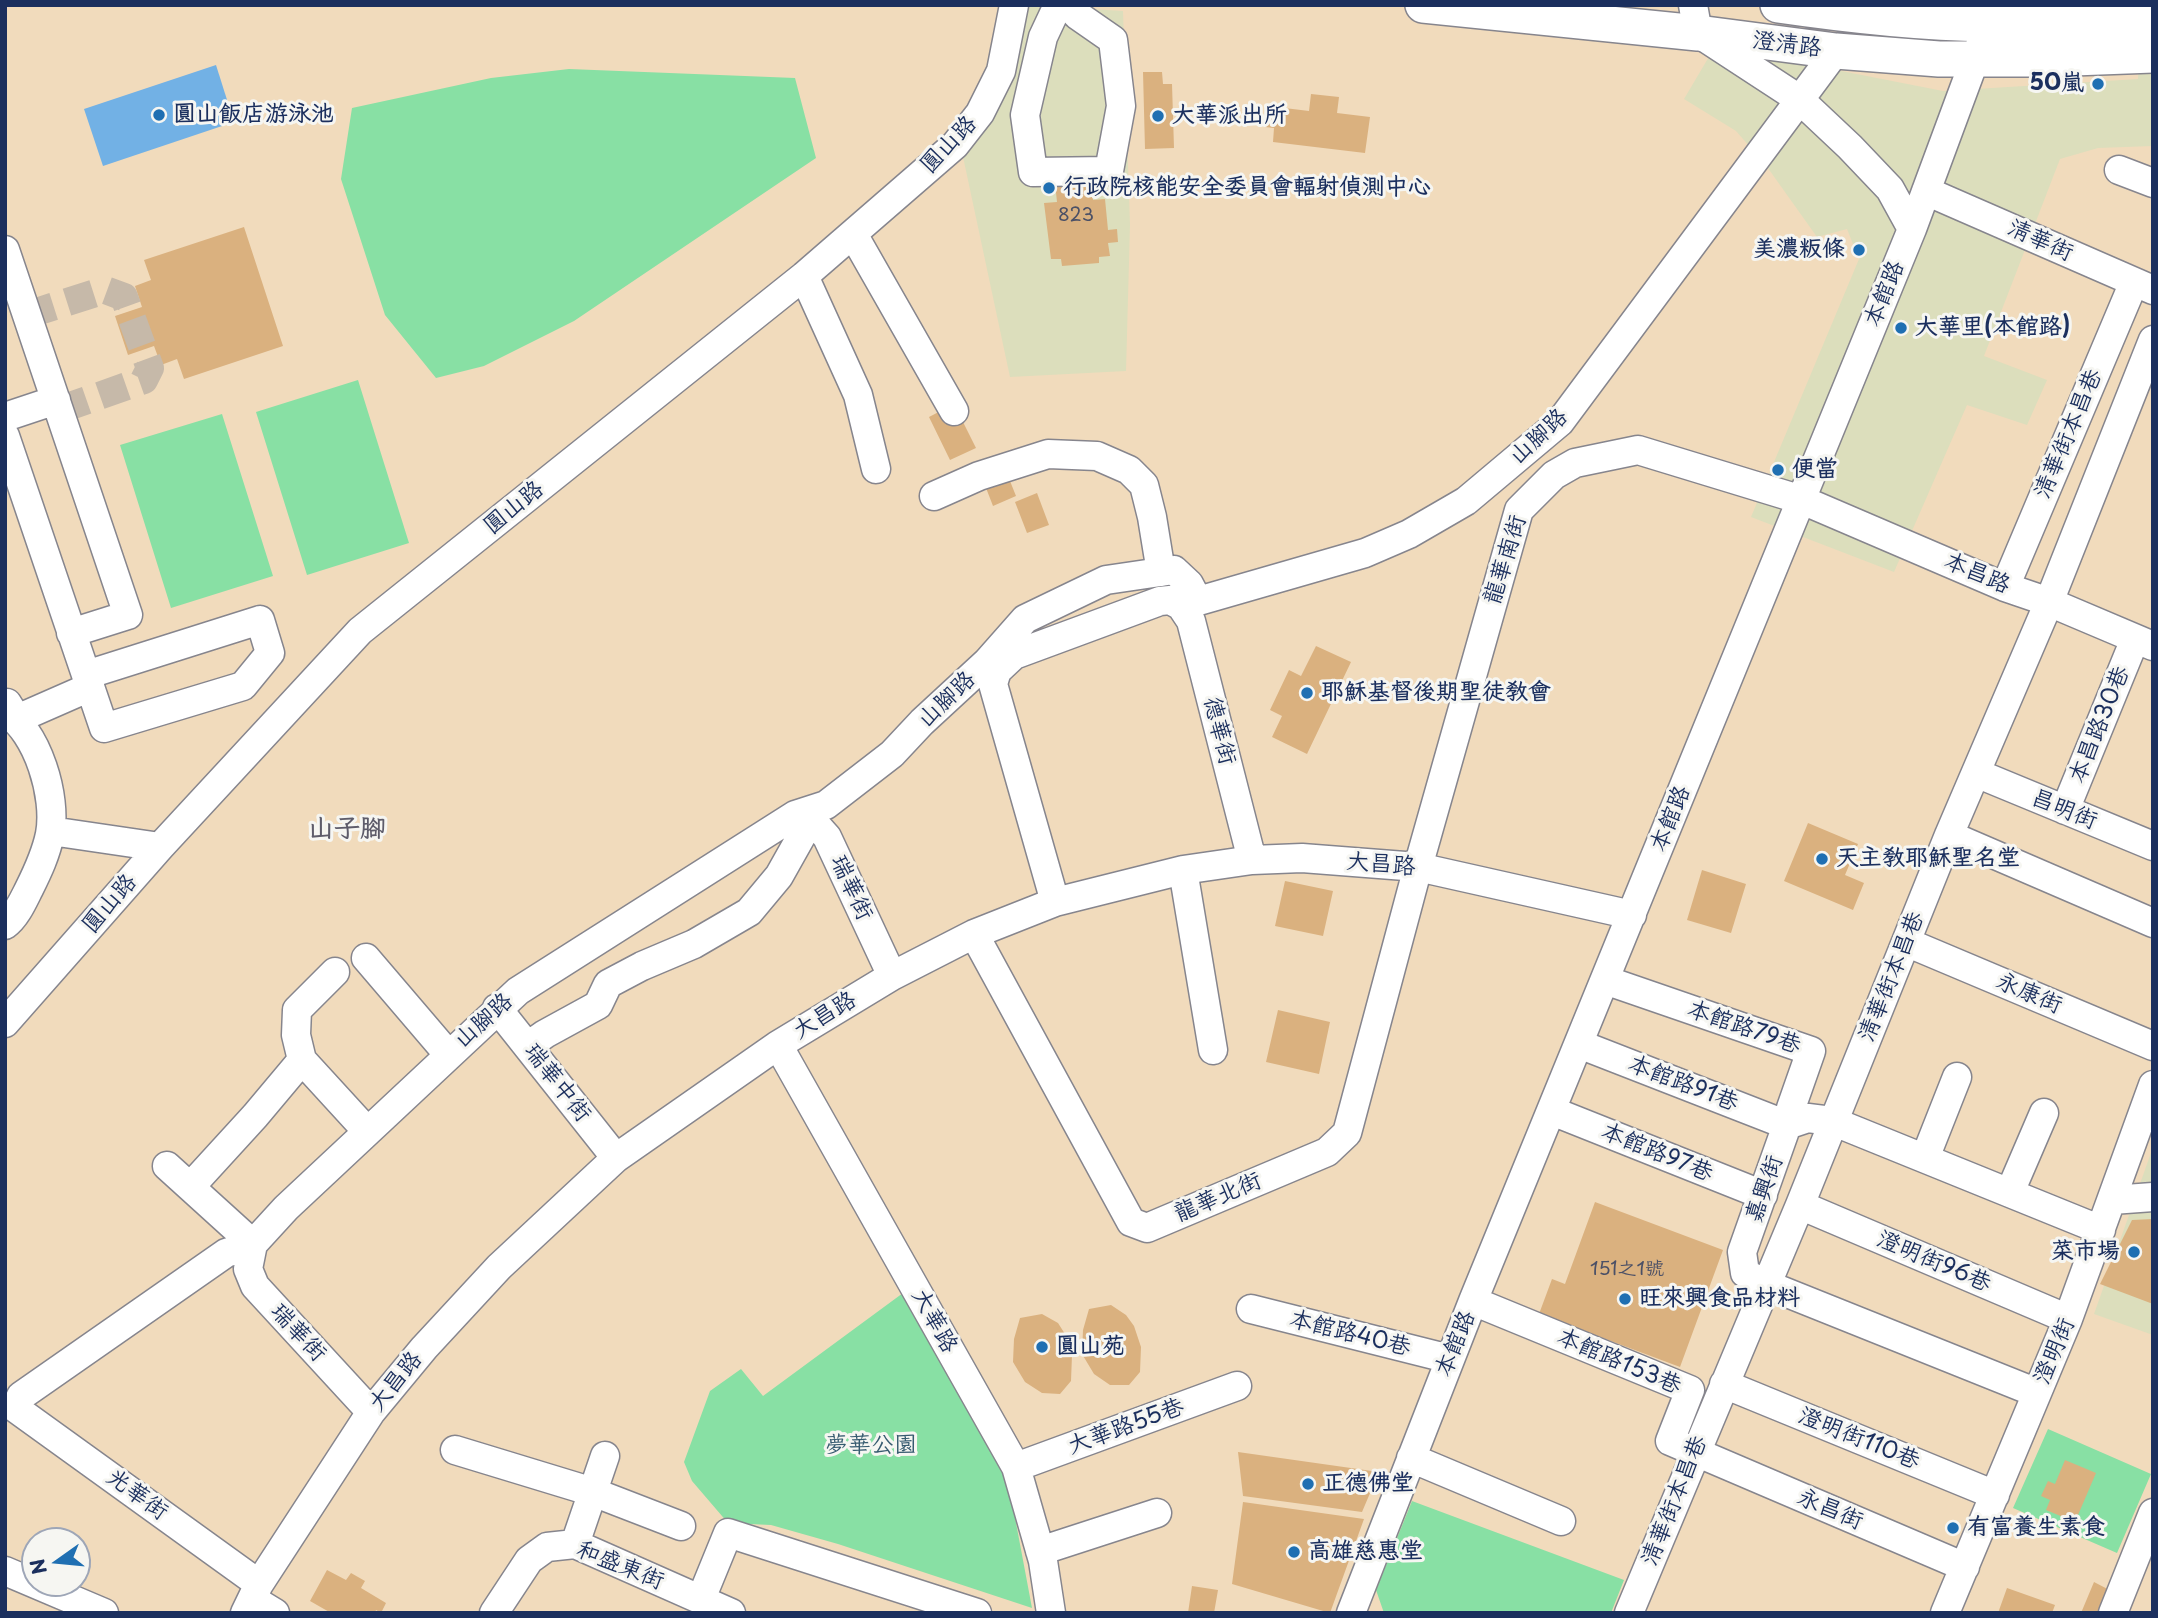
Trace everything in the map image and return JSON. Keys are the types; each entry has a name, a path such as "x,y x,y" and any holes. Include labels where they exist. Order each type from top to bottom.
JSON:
{"main road":[{"name":"澄清路","path":"1423,5 1695,19 1836,51 1974,60 2153,55"},
{"name":"澄清路","path":"1778,5 1862,17 1993,15 2153,22"}],"street":[{"name":"圓山路","path":"5,1023 160,847 360,631 804,276 955,145 980,113 1001,71 1014,5"},
{"path":"1058,5 1043,37 1025,115 1033,172 1109,171 1121,106 1112,40 1077,15 1074,5"},
{"name":"本館路","path":"1351,1613 1473,1301 1912,229 1993,15"},
{"path":"1695,19 1799,99 1850,146 1890,188 1912,229"},
{"name":"山腳路","path":"10,1408 21,1396 226,1253 253,1244 286,1208 366,1131 518,990 826,805 892,754 939,706 1000,659 1160,601 1189,603 1365,554 1409,534 1466,501 1560,422 1836,51"},
{"path":"2119,170 2153,183"},
{"name":"清華街","path":"1926,191 2143,286"},
{"path":"853,234 954,411"},
{"path":"5,250 16,318 56,400 128,615 71,633"},
{"path":"804,276 859,395 876,468"},
{"name":"清華街本昌巷","path":"2005,587 2143,286"},
{"name":"清華街本昌巷","path":"1629,1613 1800,1205 1949,835 2049,602 2153,340"},
{"path":"5,416 56,400"},
{"path":"5,438 71,633 88,681 104,728 243,686 270,653 260,621 88,681 9,710 41,757 49,797 51,831 43,863 5,925"},
{"name":"龍華南街","path":"1418,867 1519,510 1554,475 1575,464 1638,450 1802,500"},
{"path":"934,496 979,476 1048,454 1097,456 1129,470 1144,485 1161,572 1174,570 1189,584 1189,603"},
{"name":"本昌路","path":"1802,500 2005,587 2049,602 2144,642"},
{"name":"山腳路","path":"1000,659 1025,619 1106,580 1161,572"},
{"name":"德華街","path":"1189,603 1191,621 1252,860"},
{"name":"本昌路30巷","path":"2065,810 2144,642"},
{"path":"1000,659 993,684 1055,902"},
{"name":"昌明街","path":"1976,773 2153,846"},
{"path":"528,1046 598,1005 608,984 642,965 694,944 749,912 779,876 803,817"},
{"name":"瑞華街","path":"803,817 827,837 892,976"},
{"path":"51,831 160,847"},
{"path":"1949,835 2153,923"},
{"name":"大昌路","path":"258,1602 371,1412 424,1348 499,1267 616,1158 778,1045 892,976 974,934 1055,902 1183,870 1252,860 1302,858 1418,867 1632,915"},
{"name":"龍華北街","path":"974,934 1131,1222 1147,1228 1328,1152 1347,1133 1418,867"},
{"path":"1183,870 1213,1050"},
{"name":"永康街","path":"1906,942 2153,1046"},
{"path":"366,958 448,1054"},
{"path":"335,972 297,1010 296,1035 302,1060 366,1131"},
{"name":"本館路79巷","path":"1605,980 1811,1051 1791,1108 1794,1123"},
{"name":"瑞華中街","path":"497,1008 616,1158"},
{"name":"本館路91巷","path":"1579,1044 1794,1123"},
{"name":"大華路","path":"778,1045 1016,1467 1040,1551 1051,1613"},
{"path":"191,1186 302,1060"},
{"path":"1925,1158 1957,1077"},
{"name":"澄明街","path":"1945,1613 2068,1319 2153,1085"},
{"name":"本館路97巷","path":"1552,1111 1763,1195"},
{"path":"2010,1192 2044,1112"},
{"path":"1794,1123 1808,1118 1832,1121 2102,1230"},
{"name":"嘉興街","path":"1794,1123 1742,1252 1745,1273 1765,1284 2037,1393"},
{"path":"167,1166 253,1244"},
{"path":"2112,1200 2153,1197"},
{"name":"澄明街96巷","path":"1800,1205 2068,1319"},
{"name":"瑞華街","path":"253,1244 248,1269 256,1286 371,1412"},
{"name":"本館路153巷","path":"1473,1301 1690,1390 1670,1441 1695,1453"},
{"name":"本館路40巷","path":"1251,1309 1450,1359"},
{"name":"澄明街110巷","path":"1724,1384 1995,1495"},
{"name":"大華路55巷","path":"1016,1467 1237,1386"},
{"name":"光華街","path":"10,1408 258,1602"},
{"path":"455,1450 593,1492 681,1526"},
{"name":"永昌街","path":"1695,1453 1965,1567"},
{"path":"575,1544 605,1456"},
{"path":"1411,1458 1561,1521"},
{"path":"1040,1551 1157,1513"},
{"path":"2113,1613 2153,1513"},
{"path":"701,1600 728,1533 977,1613"},
{"name":"和盛東街","path":"494,1613 529,1560 547,1547 575,1544 731,1613"},
{"path":"6,1575 104,1613"}],"shaded area":[{"name":"行政院核能安全委員會輻射偵測中心","path":"1024,5 1123,11 1130,225 1126,371 1010,377 962,152"},
{"path":"2142,5 2153,5 2153,146 2098,148 2060,159 1984,356 2047,380 2027,425 1967,405 1894,572 1751,517 1859,259 1847,229 1817,237 1765,164 1736,131 1684,99 1710,55 1760,55 1943,91 2138,79"},
{"path":"2153,1147 2153,1335 2094,1314"}],"green space":[{"path":"569,69 795,78 816,158 574,321 484,366 436,378 385,315 341,179 352,108 491,78"},
{"path":"358,380 409,543 307,575 256,412"},
{"path":"222,414 273,576 171,608 120,445"},
{"name":"夢華公園","path":"903,1293 1007,1475 1032,1608 838,1544 771,1525 728,1523 692,1481 684,1462 710,1391 741,1369 763,1396"},
{"path":"2048,1429 2151,1474 2117,1553 2013,1508"},
{"path":"1412,1501 1624,1580 1611,1613 1384,1613 1376,1590"}],"water":[{"name":"圓山飯店游泳池","path":"216,65 234,122 103,166 84,109"}],"building":[{"name":"大華派出所","path":"1143,72 1162,72 1163,84 1172,84 1174,148 1145,149"},
{"path":"1311,94 1339,97 1337,113 1370,117 1365,153 1273,142 1274,128 1265,127 1268,106 1309,111"},
{"name":"行政院核能安全委員會輻射偵測中心","path":"1092,180 1093,200 1105,199 1108,230 1117,229 1118,242 1108,243 1110,256 1099,257 1099,263 1062,266 1061,259 1051,259 1044,203 1057,202 1055,183"},
{"path":"244,227 283,346 184,379 177,359 161,365 154,346 128,355 115,316 142,307 135,286 151,280 144,260"},
{"path":"954,404 976,448 950,460 929,417"},
{"path":"1004,466 1016,496 993,506 981,475"},
{"path":"1037,493 1049,525 1027,533 1015,502"},
{"name":"耶穌基督後期聖徒教會","path":"1316,646 1351,662 1307,754 1272,737 1282,716 1270,710 1289,670 1301,676"},
{"name":"天主教耶穌聖名堂","path":"1808,823 1858,844 1845,875 1864,883 1853,910 1784,881"},
{"path":"1702,870 1746,884 1731,933 1687,920"},
{"path":"1285,881 1333,891 1323,936 1275,926"},
{"path":"1278,1010 1330,1022 1319,1074 1266,1062"},
{"name":"旺來興食品材料","path":"1595,1202 1723,1250 1680,1367 1539,1314 1552,1279 1565,1284"},
{"name":"菜市場","path":"2153,1219 2153,1304 2100,1284 2132,1220"},
{"name":"圓山苑","path":"1111,1305 1126,1315 1134,1326 1141,1347 1140,1372 1129,1385 1110,1385 1094,1374 1082,1354 1083,1330 1089,1309"},
{"name":"圓山苑","path":"1042,1314 1058,1323 1072,1355 1071,1381 1060,1394 1042,1393 1025,1382 1013,1362 1014,1339 1020,1318"},
{"name":"正德佛堂","path":"1238,1452 1379,1472 1362,1512 1243,1496"},
{"path":"2065,1460 2096,1473 2075,1522 2046,1510 2050,1500 2041,1496 2048,1481 2055,1484"},
{"name":"高雄慈惠堂","path":"1243,1502 1364,1519 1330,1613 1232,1584"},
{"path":"327,1570 346,1580 351,1573 365,1581 361,1588 386,1603 381,1613 376,1610 375,1613 331,1613 310,1601"},
{"path":"2094,1582 2121,1596 2113,1613 2081,1613"},
{"path":"1192,1586 1218,1590 1214,1613 1188,1613"},
{"path":"2007,1588 2055,1605 2052,1613 1998,1613"}],"tunnel":[{"path":"27,315 105,290 124,297 150,368 144,380 59,410"}],"place":[{"name":"50嵐","path":"2098,84"},
{"name":"圓山飯店游泳池","path":"159,115"},
{"name":"大華派出所","path":"1158,116"},
{"name":"行政院核能安全委員會輻射偵測中心","path":"1049,188"},
{"name":"美濃粄條","path":"1859,250"},
{"name":"大華里(本館路)","path":"1901,328"},
{"name":"便當","path":"1778,470"},
{"name":"耶穌基督後期聖徒教會","path":"1307,693"},
{"name":"天主教耶穌聖名堂","path":"1822,859"},
{"name":"菜市場","path":"2134,1252"},
{"name":"旺來興食品材料","path":"1625,1299"},
{"name":"圓山苑","path":"1042,1347"},
{"name":"正德佛堂","path":"1308,1484"},
{"name":"有富養生素食","path":"1953,1528"},
{"name":"高雄慈惠堂","path":"1294,1552"}],"district":[{"name":"山子腳","path":"347,830"}]}
